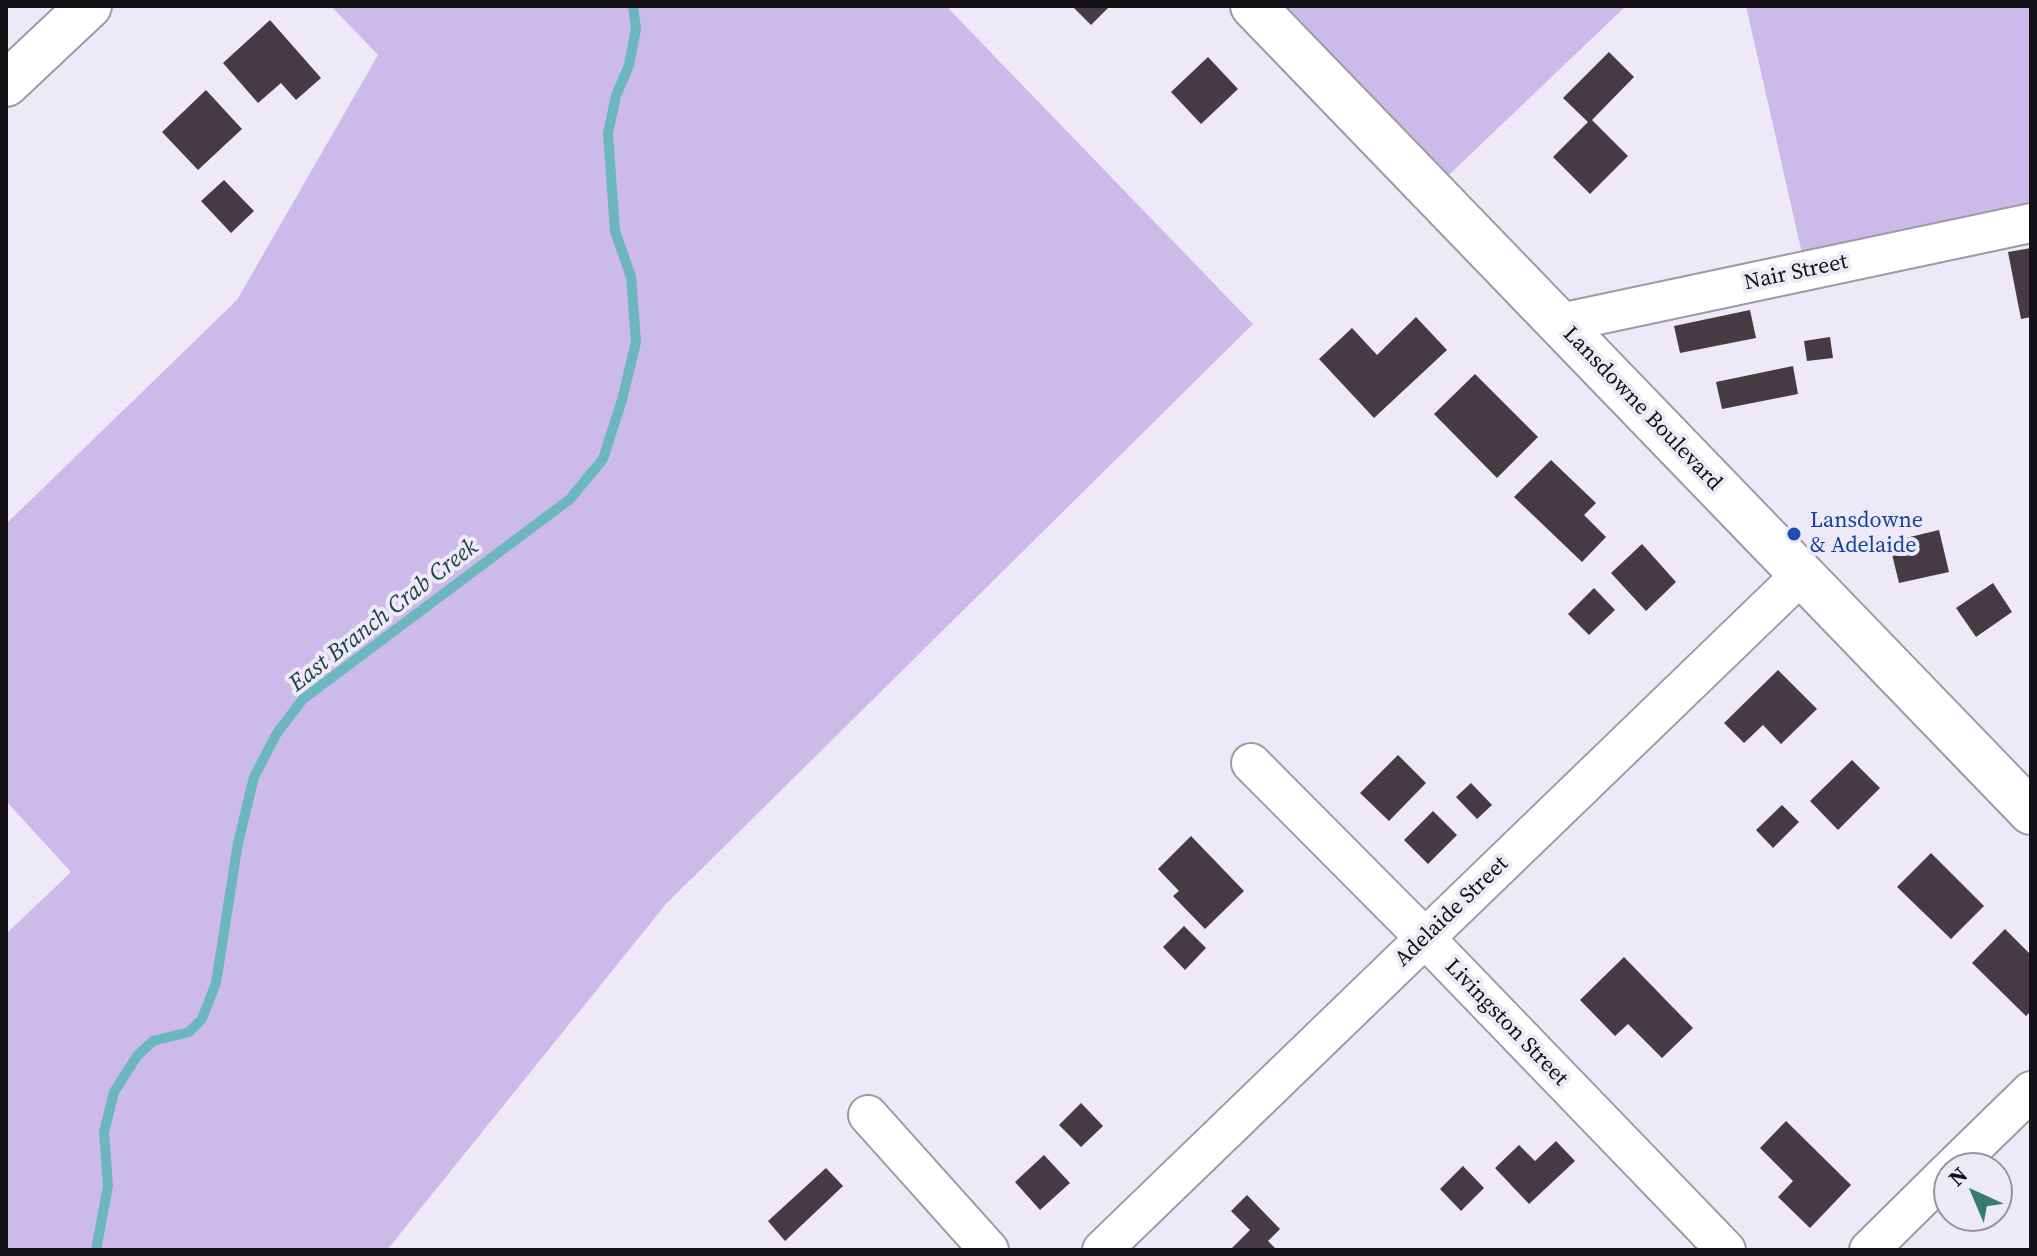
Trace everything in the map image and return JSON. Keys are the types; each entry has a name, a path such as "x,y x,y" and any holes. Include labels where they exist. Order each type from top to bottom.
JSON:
{"street":[{"path":"6,84 89,6"},
{"name":"Lansdowne Boulevard","path":"1253,6 2031,812"},
{"name":"Nair Street","path":"1560,323 2031,223"},
{"name":"Adelaide Street","path":"1102,1250 1802,574"},
{"name":"Livingston Street","path":"1251,763 1726,1250"},
{"path":"1969,1152 2031,1091"},
{"path":"868,1115 989,1250"},
{"path":"1869,1250 1933,1188"}],"shaded area":[{"path":"331,6 946,6 1253,324 666,904 387,1250 6,1250 6,934 71,872 6,801 6,524 237,300 378,55"},
{"path":"1253,6 1626,6 1432,191"},
{"path":"1746,6 2031,6 2031,223 1806,271"}],"building":[{"path":"1072,6 1110,6 1091,25"},
{"path":"270,20 321,78 296,100 281,83 258,103 223,63"},
{"path":"1609,52 1634,77 1592,120 1628,156 1590,194 1553,157 1588,122 1563,98"},
{"path":"1208,57 1238,89 1201,124 1171,92"},
{"path":"206,90 242,129 198,170 162,132"},
{"path":"224,180 254,211 231,233 201,201"},
{"path":"2031,248 2031,317 2021,319 2008,252"},
{"path":"1750,310 1756,338 1680,353 1674,326"},
{"path":"1416,317 1447,350 1374,418 1319,359 1352,328 1377,355"},
{"path":"1830,337 1833,358 1807,361 1804,341"},
{"path":"1793,366 1798,394 1722,409 1716,382"},
{"path":"1475,374 1538,437 1497,478 1434,414"},
{"path":"1551,460 1596,503 1584,515 1606,537 1582,562 1514,497"},
{"path":"1939,530 1949,572 1899,583 1889,542"},
{"path":"1642,544 1676,582 1646,611 1611,573"},
{"path":"1993,583 2012,612 1976,637 1956,608"},
{"path":"1594,588 1615,610 1589,635 1568,614"},
{"path":"1778,670 1817,709 1781,744 1763,725 1744,743 1724,723"},
{"path":"1398,755 1426,783 1389,821 1360,793"},
{"path":"1852,760 1880,788 1838,830 1810,801"},
{"path":"1471,783 1492,805 1477,819 1456,797"},
{"path":"1782,805 1799,822 1773,848 1756,830"},
{"path":"1433,811 1457,835 1428,864 1404,840"},
{"path":"1191,836 1244,891 1205,929 1173,896 1179,891 1158,869"},
{"path":"1931,853 1984,906 1951,939 1897,887"},
{"path":"1184,926 1206,948 1185,970 1163,947"},
{"path":"2005,929 2031,955 2031,1011 2026,1016 1972,963"},
{"path":"1624,957 1693,1028 1662,1058 1628,1024 1615,1036 1580,1000"},
{"path":"1081,1103 1103,1126 1081,1147 1059,1125"},
{"path":"1786,1121 1851,1185 1810,1228 1778,1197 1793,1181 1760,1148"},
{"path":"1556,1141 1575,1161 1529,1204 1495,1168 1519,1145 1535,1161"},
{"path":"1044,1155 1070,1183 1040,1210 1015,1182"},
{"path":"1463,1166 1484,1188 1461,1211 1440,1189"},
{"path":"826,1168 843,1186 785,1241 768,1221"},
{"path":"1247,1195 1280,1229 1268,1241 1277,1250 1230,1250 1250,1230 1231,1211"}],"waterway":[{"name":"East Branch Crab Creek","path":"96,1250 108,1186 104,1132 114,1092 137,1056 153,1041 189,1032 202,1019 216,983 238,843 254,777 277,733 303,699 570,499 603,459 636,342 631,277 615,231 608,133 616,96 629,65 636,29 633,6"}],"place":[{"name":"Lansdowne & Adelaide","path":"1794,534"}]}
